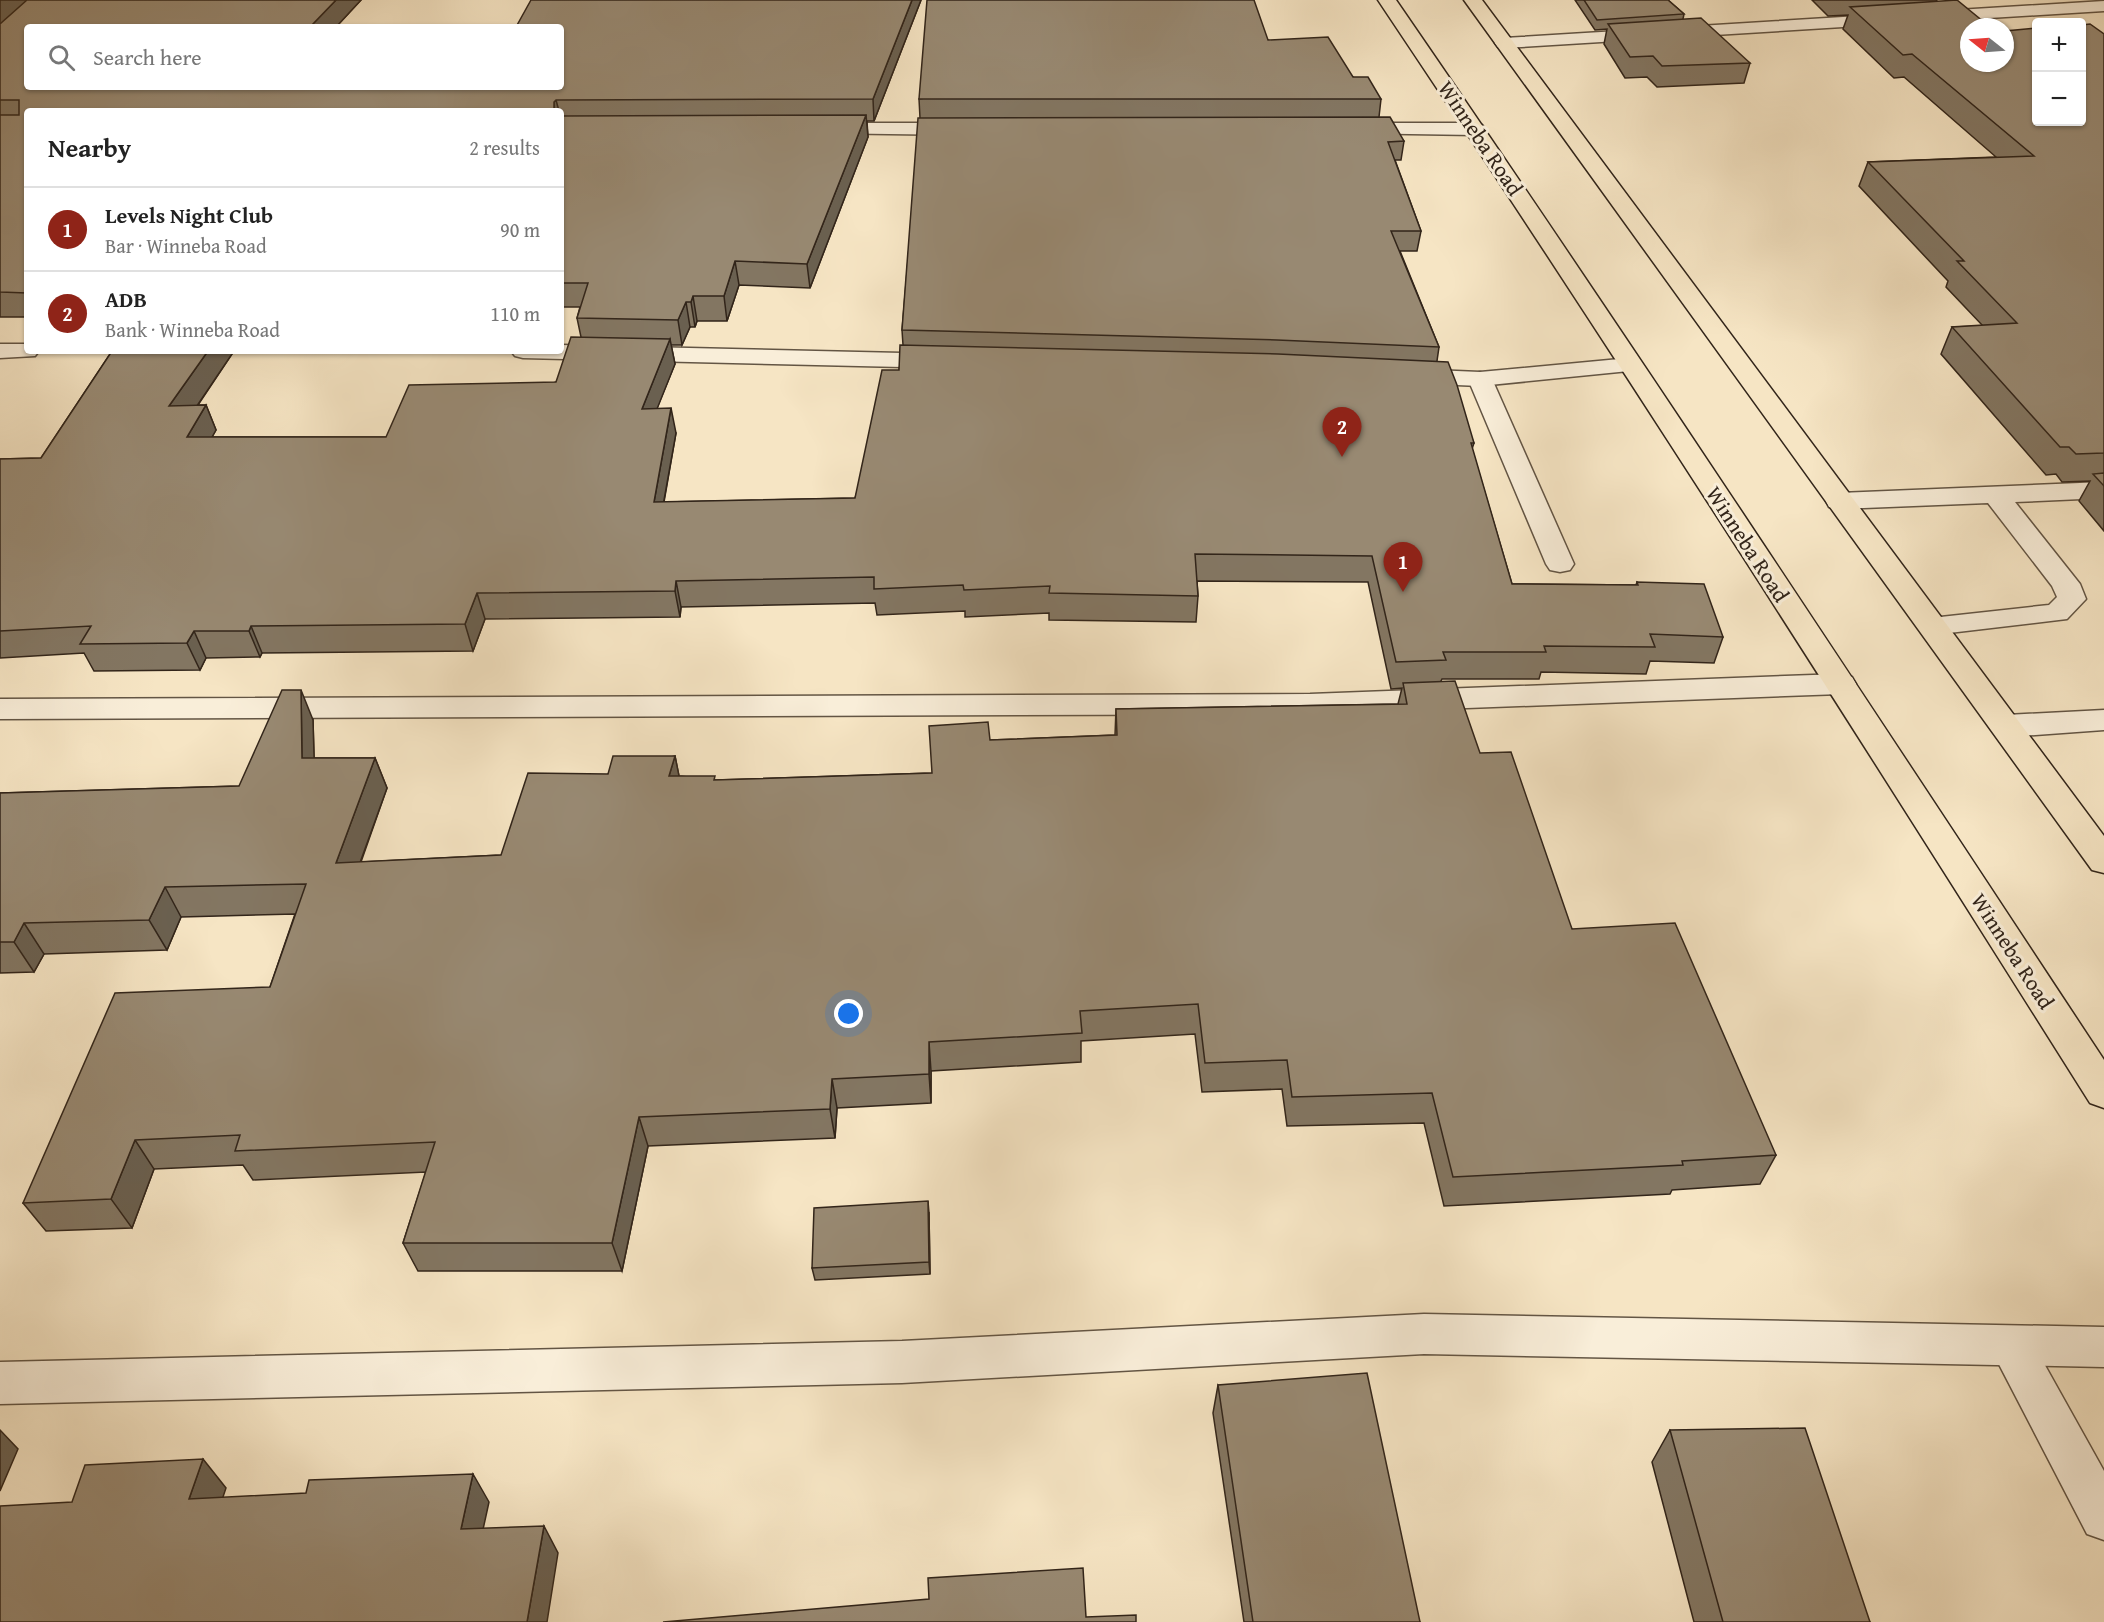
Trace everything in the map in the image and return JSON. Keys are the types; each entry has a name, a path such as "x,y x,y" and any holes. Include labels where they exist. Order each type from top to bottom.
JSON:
{"highway":[{"name":"Winneba Road","path":"1387,0 1475,129 1841,684 2104,1092"},
{"path":"1473,0 2104,861"}],"street":[{"path":"1504,43 2036,5 2104,6"},
{"path":"2036,5 2055,18"},
{"path":"810,129 976,129"},
{"path":"1333,129 1475,129"},
{"path":"0,351 24,351"},
{"path":"564,352 965,362"},
{"path":"1389,375 1480,379 1630,365"},
{"path":"1480,379 1560,564"},
{"path":"1839,501 2104,490"},
{"path":"1932,626 2057,614 2072,599 2066,584 1996,495"},
{"path":"0,709 1310,704 1841,684"},
{"path":"2006,726 2104,720"},
{"path":"0,1383 902,1362 1424,1334 2104,1347"},
{"path":"2012,1347 2104,1517"}],"building":[{"path":"27,0 336,0 313,24 24,24 24,90 564,90 564,24 518,24 531,0 912,0 873,99 556,100 554,108 24,108 24,293 0,292 0,115 19,115 19,100 0,100 0,24"},
{"path":"927,0 1254,0 1268,40 1328,37 1353,77 1368,77 1381,99 919,99"},
{"path":"1584,0 1668,0 1684,14 1597,20"},
{"path":"1957,0 1979,18 1960,18 1960,72 2014,72 2014,30 2032,28 2032,126 2086,126 2086,24 2090,24 2104,34 2104,453 2076,454 2069,447 2060,447 1952,327 2017,323 1957,261 1964,261 1868,162 2034,156 1912,54 1903,55 1850,7"},
{"path":"1701,18 1750,63 1662,66 1653,56 1630,57 1608,24"},
{"path":"866,115 807,264 735,261 724,296 693,296 691,302 686,302 678,320 577,318 588,283 564,283 564,116"},
{"path":"1390,117 1404,141 1388,142 1421,231 1391,231 1439,347 1277,340 902,330 918,118"},
{"path":"571,337 670,339 642,409 671,408 654,502 855,498 882,370 899,370 900,345 1278,354 1448,362 1474,443 1471,443 1512,584 1638,585 1637,582 1704,584 1723,637 1650,634 1655,647 1544,646 1546,652 1443,652 1446,660 1396,662 1372,556 1195,554 1198,596 1049,593 1050,586 964,590 963,585 874,589 874,577 676,581 675,591 477,593 465,624 251,626 249,631 194,631 187,643 80,644 91,626 0,631 0,459 41,458 110,354 206,354 169,406 206,405 187,437 386,437 409,385 556,382"},
{"path":"2104,473 2104,486 2093,474"},
{"path":"1455,681 1480,753 1511,752 1572,929 1675,923 1776,1155 1682,1161 1683,1165 1453,1177 1432,1093 1292,1097 1287,1060 1205,1063 1198,1004 1080,1011 1082,1033 929,1042 929,1074 832,1079 830,1109 639,1117 612,1243 403,1243 435,1142 235,1151 240,1135 135,1140 111,1199 23,1203 115,993 270,987 306,884 165,887 149,920 24,923 14,942 0,942 0,793 239,786 282,690 301,690 302,758 375,758 336,863 501,855 528,773 608,774 613,756 675,756 669,776 715,776 714,780 932,773 929,726 988,722 990,740 1117,735 1116,709 1407,704 1403,683"},
{"path":"928,1201 929,1262 812,1268 814,1208"},
{"path":"1367,1373 1420,1622 1253,1622 1218,1385"},
{"path":"1805,1428 1870,1622 1723,1622 1670,1430"},
{"path":"203,1459 189,1499 306,1493 309,1480 473,1474 461,1529 544,1526 527,1622 0,1622 0,1506 72,1502 85,1465"},
{"path":"1083,1568 1086,1617 1136,1615 1136,1622 663,1622 929,1599 928,1578"}],"place":[{"name":"ADB","path":"1342,457"},
{"name":"Levels Night Club","path":"1403,592"}]}
